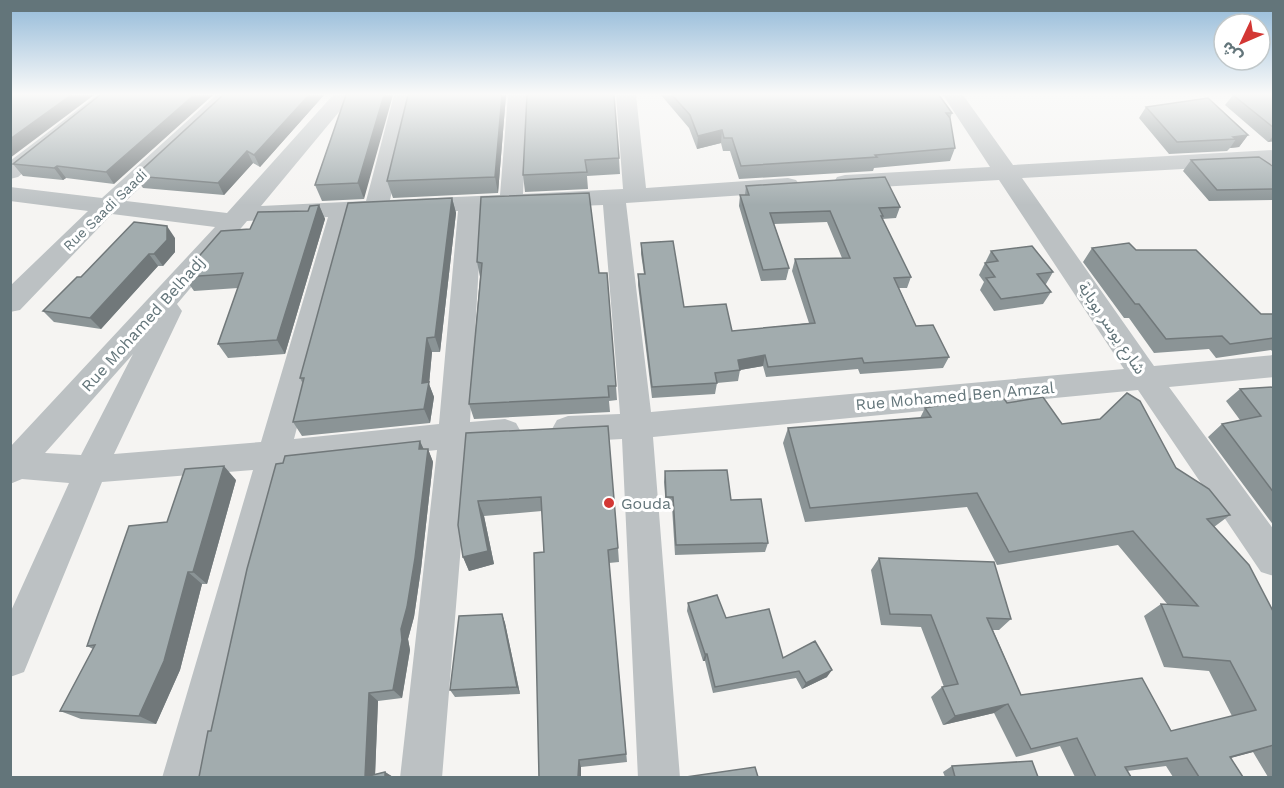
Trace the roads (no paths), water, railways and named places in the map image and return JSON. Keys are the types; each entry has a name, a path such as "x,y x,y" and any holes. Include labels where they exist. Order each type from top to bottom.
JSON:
{"street":[{"path":"10,172 61,132"},
{"name":"Rue Saadi Saadi","path":"10,303 107,206 187,132"},
{"name":"Rue Mohamed Belhadj","path":"13,468 184,279 311,132"},
{"path":"376,207 395,132"},
{"path":"511,200 516,132"},
{"path":"625,132 624,196 660,777"},
{"name":"شارع يوسر بوباية","path":"979,132 1146,378 1274,560"},
{"path":"1250,142 1270,158"},
{"path":"10,194 237,218 376,207 624,196 1005,171 1270,158"},
{"path":"421,777 454,435 470,204"},
{"path":"183,777 342,210"},
{"path":"10,658 91,469 184,279"},
{"name":"Rue Mohamed Ben Amzal","path":"13,468 91,469 273,455 454,435 637,426 1274,366"}],"place":[{"name":"Gouda","path":"609,503"}]}
